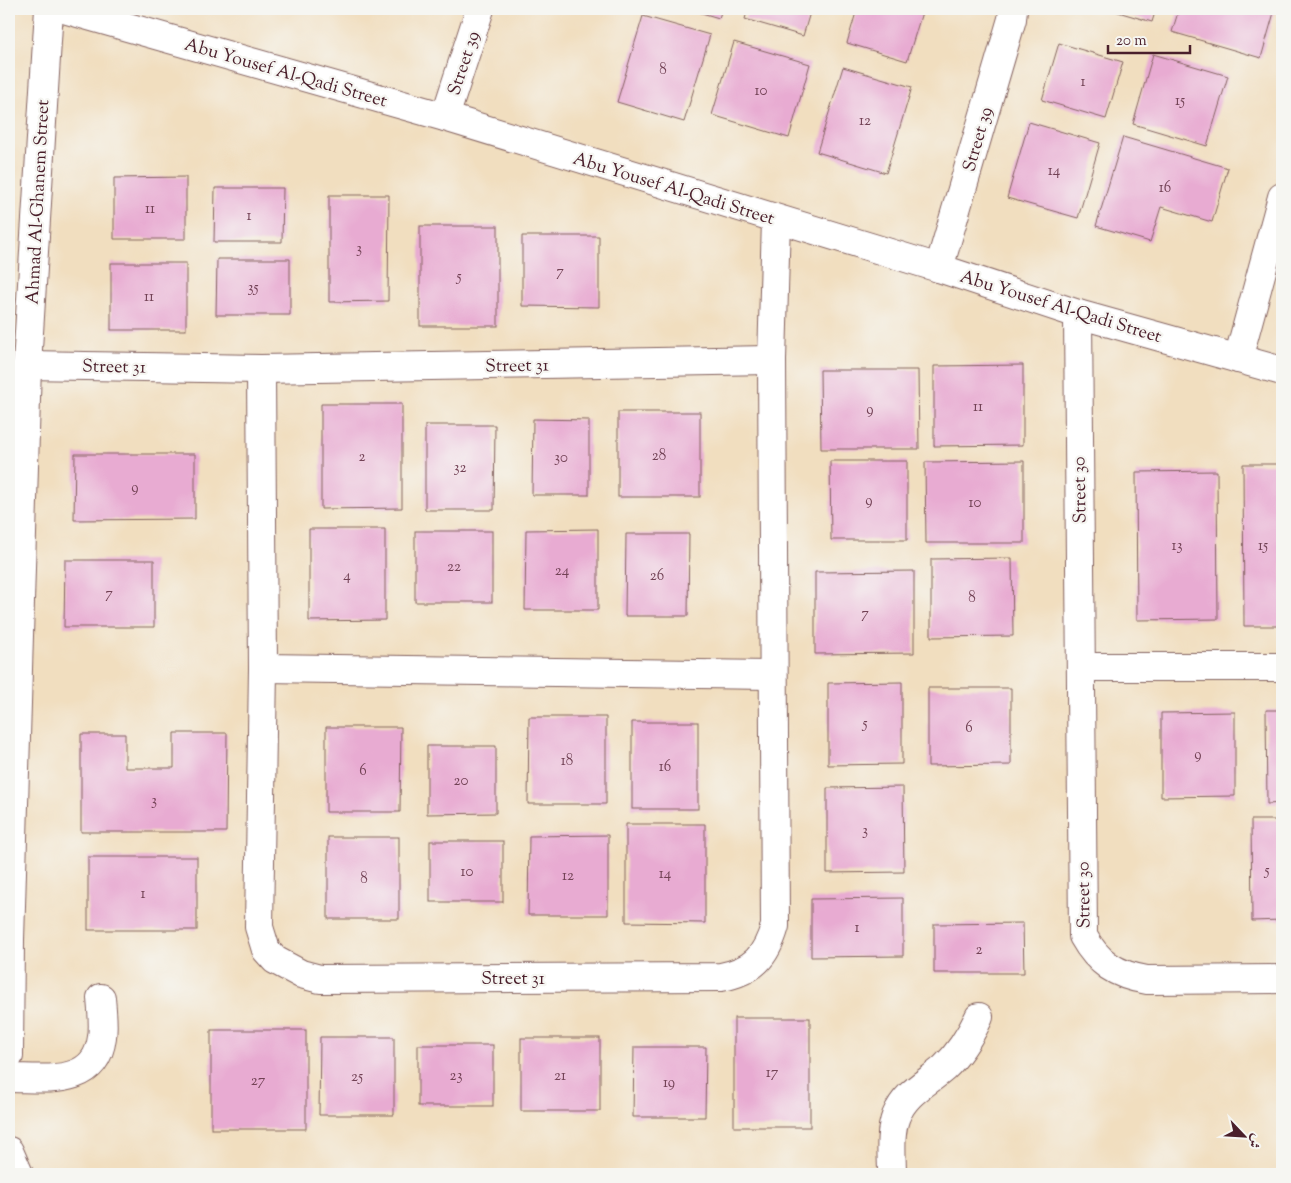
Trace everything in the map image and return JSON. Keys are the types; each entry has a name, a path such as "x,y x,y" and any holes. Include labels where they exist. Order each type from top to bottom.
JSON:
{"street":[{"name":"Ahmad Al-Ghanem Street","path":"9,1056 9,940 27,365 48,9"},
{"name":"Abu Yousef Al-Qadi Street","path":"64,9 445,118 939,268 1078,314 1282,371"},
{"name":"Street 39","path":"445,118 480,9"},
{"name":"Street 39","path":"939,268 1012,18 1012,9"},
{"path":"1238,359 1282,197"},
{"name":"Street 31","path":"262,369 263,668 259,927 266,950 275,960 301,974 320,979 721,977 739,974 763,954 775,926 772,675 772,360 776,220"},
{"name":"Street 30","path":"1078,314 1082,936 1091,951 1101,962 1114,971 1129,977 1147,980 1282,979"},
{"name":"Street 31","path":"27,365 262,369 772,360"},
{"path":"1081,666 1282,667"},
{"path":"263,668 772,675"},
{"path":"9,1078 68,1077 82,1072 93,1062 100,1050 103,1035 101,998"},
{"path":"892,1174 892,1135 896,1118 903,1103 914,1090 945,1067 959,1052 979,1017"},
{"path":"9,1151 19,1174"}],"building":[{"path":"688,9 722,9 719,18"},
{"path":"748,9 811,9 803,36 745,19"},
{"path":"857,9 923,9 907,61 847,43"},
{"path":"1108,9 1156,9 1152,22"},
{"path":"1179,9 1275,9 1261,58 1172,32"},
{"path":"643,16 710,35 684,122 617,102"},
{"path":"734,42 810,64 789,138 712,115"},
{"path":"1059,43 1123,62 1106,119 1042,100"},
{"path":"1153,54 1228,76 1207,146 1133,124"},
{"path":"843,67 912,87 886,173 817,152"},
{"path":"1029,122 1100,143 1078,218 1007,198"},
{"path":"1123,137 1228,168 1212,222 1161,207 1150,242 1096,226"},
{"path":"186,177 186,239 114,239 114,178"},
{"path":"215,188 283,188 282,242 214,242"},
{"path":"329,195 389,195 388,301 329,302"},
{"path":"420,226 498,226 498,326 420,326"},
{"path":"522,236 599,236 599,307 522,306"},
{"path":"217,259 290,259 290,315 216,315"},
{"path":"111,263 186,263 186,330 111,330"},
{"path":"1023,365 1023,445 934,446 934,366"},
{"path":"820,370 918,370 919,449 821,449"},
{"path":"321,404 402,404 402,508 321,509"},
{"path":"618,412 700,412 700,497 618,497"},
{"path":"533,419 589,420 589,495 532,495"},
{"path":"425,425 495,425 494,510 425,510"},
{"path":"75,454 195,454 195,519 74,520"},
{"path":"830,461 907,461 907,540 831,540"},
{"path":"1024,461 1024,543 926,543 925,462"},
{"path":"1243,464 1282,464 1282,626 1244,626"},
{"path":"1217,471 1218,619 1137,620 1136,472"},
{"path":"309,529 385,529 385,620 309,621"},
{"path":"598,529 598,610 525,610 526,530"},
{"path":"415,531 492,531 492,602 415,602"},
{"path":"626,534 689,534 688,616 625,616"},
{"path":"1012,558 1013,636 931,637 931,559"},
{"path":"65,560 154,560 154,627 64,627"},
{"path":"914,571 914,653 815,654 815,572"},
{"path":"902,682 902,764 828,765 828,683"},
{"path":"928,688 1011,688 1011,765 928,766"},
{"path":"1266,710 1282,710 1282,803 1267,804"},
{"path":"1235,712 1235,796 1161,797 1161,713"},
{"path":"529,717 606,717 606,804 528,804"},
{"path":"632,722 698,722 698,809 632,809"},
{"path":"326,727 401,727 400,812 326,812"},
{"path":"174,733 227,733 226,832 81,832 81,734 125,734 125,768 174,768"},
{"path":"427,746 496,746 496,813 427,814"},
{"path":"903,787 904,872 827,873 827,788"},
{"path":"1251,820 1282,820 1282,920 1252,921"},
{"path":"626,824 705,824 705,923 626,922"},
{"path":"608,835 608,915 528,915 529,836"},
{"path":"328,837 399,837 399,919 328,919"},
{"path":"430,841 503,841 503,902 430,902"},
{"path":"88,857 197,857 197,930 88,930"},
{"path":"903,898 903,956 811,957 811,899"},
{"path":"1023,923 1024,973 934,973 934,924"},
{"path":"734,1018 810,1018 810,1127 734,1127"},
{"path":"211,1030 306,1030 306,1129 211,1129"},
{"path":"320,1037 394,1037 394,1115 319,1115"},
{"path":"521,1038 600,1038 600,1111 521,1111"},
{"path":"418,1045 493,1045 493,1106 418,1106"},
{"path":"634,1047 706,1047 705,1117 633,1117"}]}
